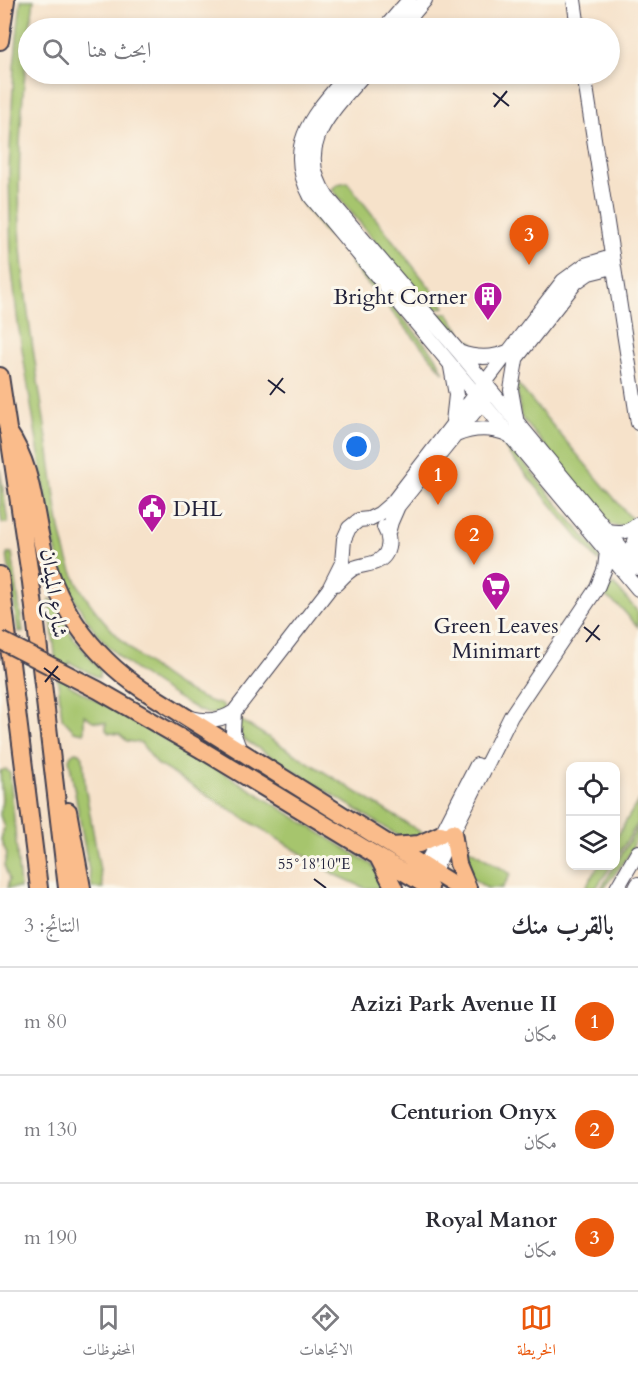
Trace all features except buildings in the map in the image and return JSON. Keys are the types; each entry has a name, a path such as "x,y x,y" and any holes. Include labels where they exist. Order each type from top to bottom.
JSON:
{"main road":[{"path":"0,41 6,0"},
{"name":"شارع الميدان","path":"0,376 45,692 67,888"},
{"path":"8,431 22,455 29,475 41,541 48,568 59,595 73,620 99,654 120,673 186,717 392,846 424,881"},
{"path":"0,575 37,867 37,888"},
{"path":"0,640 98,690 202,750 376,856 424,881 459,888"},
{"path":"45,692 56,740 82,888"},
{"path":"392,846 419,844 447,833 468,888"},
{"path":"376,856 394,888"}],"street":[{"path":"394,18 409,0"},
{"path":"410,18 425,0"},
{"path":"574,0 577,18"},
{"path":"339,84 307,125 300,149 308,173 488,387 515,430 636,586"},
{"path":"356,84 321,128 308,173 307,190 316,204 479,398 515,430 635,565"},
{"path":"586,84 638,423"},
{"path":"369,519 393,502 454,429 514,355 545,304 569,275 585,265 613,262"},
{"path":"459,352 485,357 514,355"},
{"path":"514,355 511,390 515,430"},
{"path":"329,589 351,570 375,562 385,554 389,542 388,533 398,506 454,429 456,395 449,363"},
{"path":"454,429 515,430"},
{"path":"186,717 210,721 234,712 329,589 342,563 345,535 349,528 359,520 369,519 378,522 388,533"},
{"path":"606,531 623,532 638,524"},
{"path":"635,565 634,544 638,533"},
{"path":"345,547 352,559 364,564"},
{"path":"424,881 473,772 597,588 605,568 607,551"},
{"path":"597,588 606,582 615,580 636,586"},
{"path":"234,712 233,732 240,751"},
{"path":"617,888 638,852"}],"green space":[{"path":"21,0 34,0 32,18 19,18"},
{"path":"18,29 18,84 24,84 19,185 21,247 26,297 58,515 70,567 88,600 120,639 161,674 182,688 223,705 225,713 208,714 198,710 145,677 114,652 88,621 61,568 51,529 18,324 11,262 9,171"},
{"path":"347,182 445,307 432,310 332,189 338,184"},
{"path":"299,195 326,226 331,238 297,197"},
{"path":"351,261 359,266 436,357 444,373 351,264"},
{"path":"448,313 466,340 473,342 470,351 461,345 437,315"},
{"path":"516,382 635,523 629,527 611,525 608,522 521,417"},
{"path":"499,438 511,447 592,546 600,560 598,561 509,454"},
{"path":"0,469 8,523 2,523"},
{"path":"12,553 23,632 18,632 7,554"},
{"path":"614,584 638,612 638,627 621,608 600,592"},
{"path":"51,599 72,636 101,671 99,678 69,662 69,685 216,768 372,865 390,888 365,888 334,874 157,764 141,743 127,741 119,734 109,733 106,730 106,723 93,721 84,715 84,733 74,731 62,718 49,600"},
{"path":"237,718 424,834 405,840 237,735"},
{"path":"75,752 80,753 83,757 85,786 103,888 92,888 69,759"},
{"path":"6,769 10,773 20,888 7,888 9,879 4,865 7,854 1,840 4,827 0,815 2,800 0,771"},
{"path":"638,801 638,823 620,852 620,831"},
{"path":"638,827 634,843 620,867 620,857"},
{"path":"459,843 511,874 502,888 487,888 467,875"},
{"path":"596,870 608,870 596,888 585,888"},
{"path":"612,870 618,870 604,888 601,888"}],"place":[{"name":"Royal Manor","path":"529,265"},
{"name":"Bright Corner","path":"488,322"},
{"name":"Azizi Park Avenue II","path":"438,505"},
{"name":"DHL","path":"152,534"},
{"name":"Centurion Onyx","path":"474,565"},
{"name":"Green Leaves Minimart","path":"496,612"}]}
